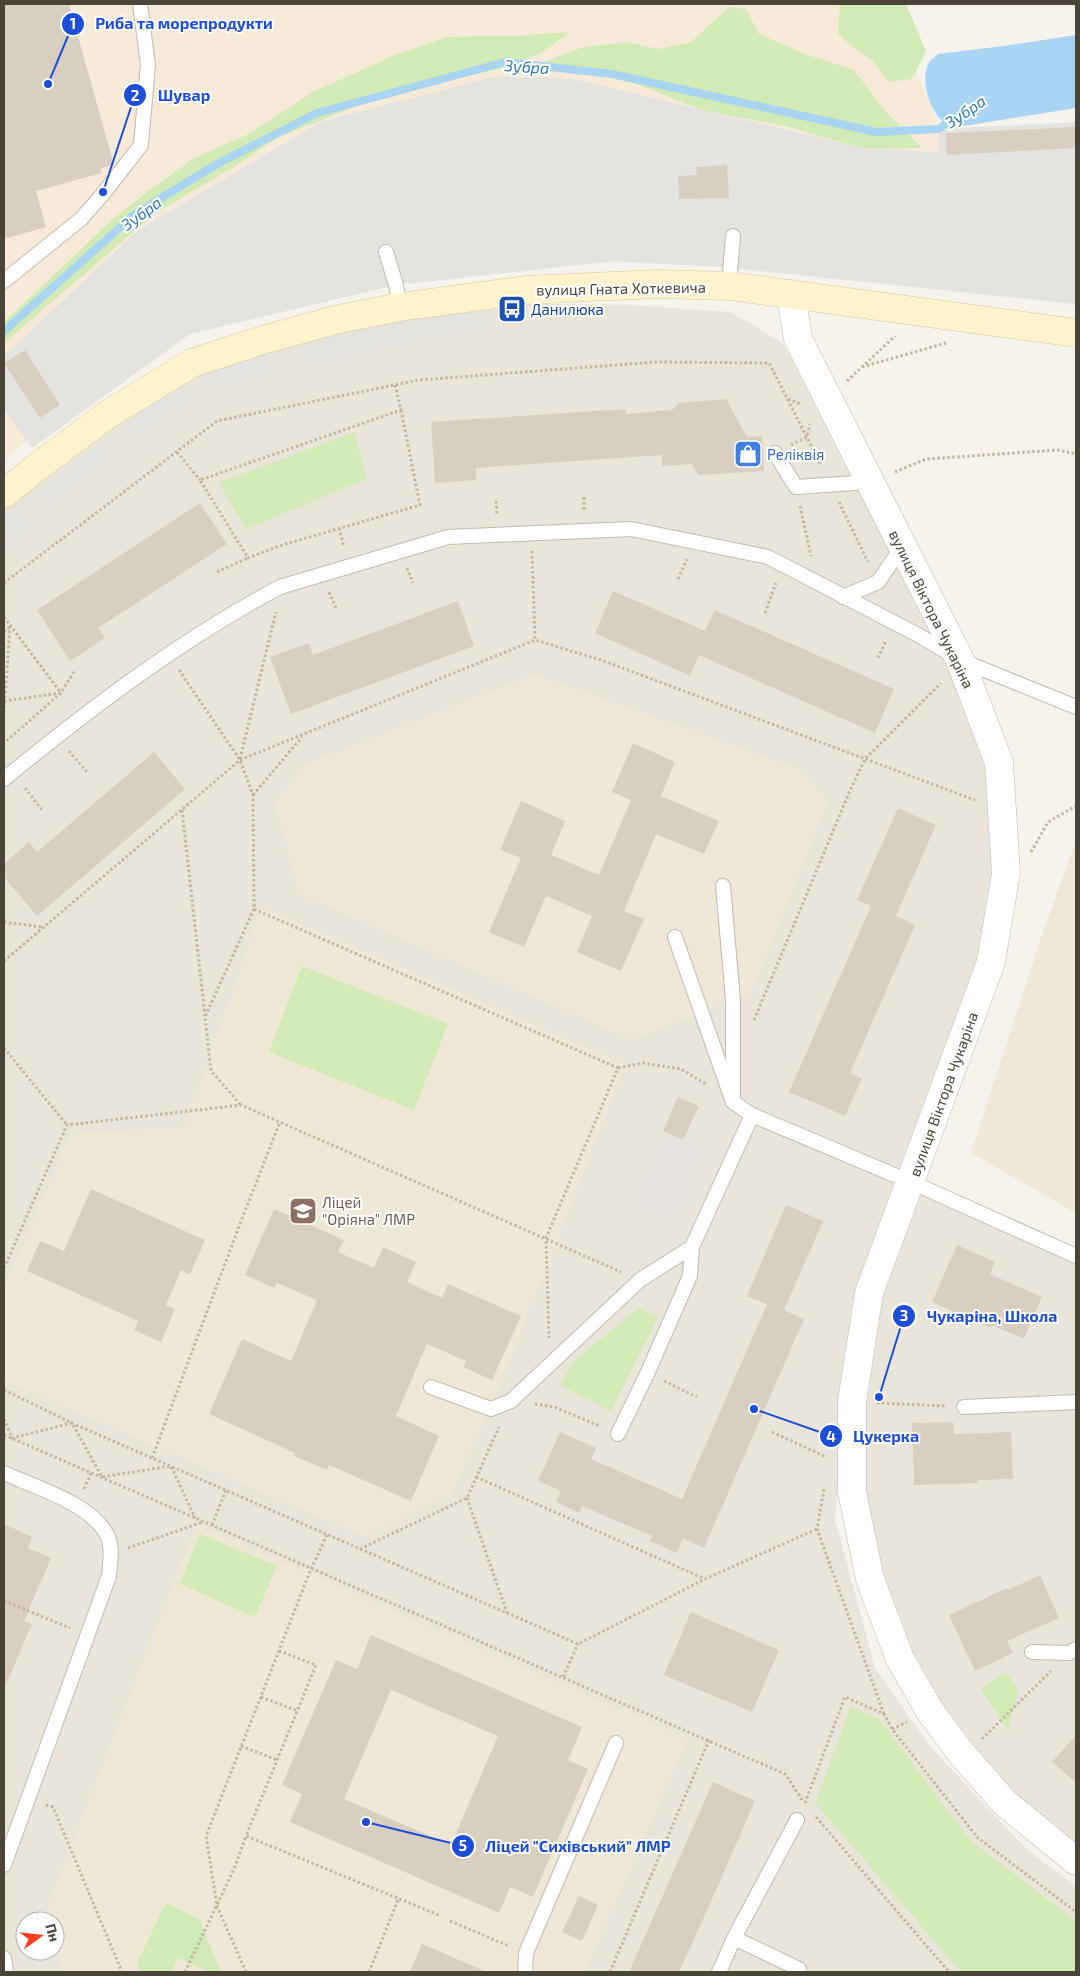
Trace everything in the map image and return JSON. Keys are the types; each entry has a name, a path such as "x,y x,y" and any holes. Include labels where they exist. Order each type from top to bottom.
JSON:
{"street":[{"name":"вулиця Гната Хоткевича","path":"4,494 107,415 192,363 266,338 400,307 525,290 656,284 729,286 1076,332"},
{"name":"вулиця Віктора Чукаріна","path":"791,294 798,339 960,660 999,763 1006,873 991,962 911,1182 868,1293 852,1402 852,1492 870,1579 900,1659 930,1711 961,1753 1004,1803 1076,1861"}],"lane":[{"path":"4,281 82,219 141,145 148,65 140,4"},
{"path":"729,286 733,236"},
{"path":"386,252 396,285 400,307"},
{"path":"775,453 796,487 870,482"},
{"path":"4,780 149,667 213,625 267,594 280,587 448,536 631,529 768,557 920,636 960,660 1076,707"},
{"path":"843,597 878,582 902,547"},
{"path":"723,886 733,1000 733,1102"},
{"path":"675,937 733,1102 752,1115 911,1182 1076,1256"},
{"path":"618,1434 647,1374 690,1276 692,1247 752,1115"},
{"path":"431,1387 492,1410 511,1401 640,1280 692,1247"},
{"path":"964,1407 1076,1402"},
{"path":"4,1473 82,1508 97,1520 108,1538 111,1554 109,1576 4,1865"},
{"path":"1032,1652 1072,1651"},
{"path":"525,1972 526,1953 616,1743"},
{"path":"719,1972 734,1938 797,1820"},
{"path":"734,1938 801,1971"},
{"path":"4,1958 6,1972"}],"path":[{"path":"842,385 897,334"},
{"path":"862,367 955,340"},
{"path":"4,583 217,421 419,380 656,362 769,363"},
{"path":"217,572 280,546 420,505 396,385"},
{"path":"788,398 805,406"},
{"path":"200,480 401,410"},
{"path":"775,453 807,437 812,418"},
{"path":"870,482 926,460 1058,450 1076,454"},
{"path":"177,451 200,480 248,558"},
{"path":"796,487 812,562 806,559"},
{"path":"584,497 584,517"},
{"path":"496,501 497,521"},
{"path":"339,528 346,552"},
{"path":"532,546 534,640"},
{"path":"678,579 689,555"},
{"path":"405,562 413,583"},
{"path":"765,613 778,578"},
{"path":"326,586 336,608"},
{"path":"240,760 277,609"},
{"path":"4,617 61,693"},
{"path":"4,632 10,626"},
{"path":"4,713 10,626"},
{"path":"878,658 888,635"},
{"path":"4,961 240,760 534,640 601,660 982,803"},
{"path":"175,666 240,760 253,796 254,909 205,1017"},
{"path":"4,743 61,693 75,670"},
{"path":"733,1040 748,1035 865,759 942,683"},
{"path":"4,701 61,693"},
{"path":"253,796 304,735"},
{"path":"67,749 87,772"},
{"path":"23,785 42,810"},
{"path":"1029,857 1048,822 1076,806"},
{"path":"182,810 211,1071 242,1105 640,1280"},
{"path":"254,909 618,1068 643,1063 681,1069 733,1102"},
{"path":"4,922 43,928"},
{"path":"4,1048 67,1125"},
{"path":"550,1364 546,1238 618,1068"},
{"path":"67,1125 242,1105"},
{"path":"152,1458 280,1122"},
{"path":"4,1268 67,1125"},
{"path":"647,1374 697,1397"},
{"path":"4,1390 72,1423 578,1644"},
{"path":"360,1549 467,1498 511,1401 554,1407 618,1434"},
{"path":"869,1403 964,1407"},
{"path":"4,1419 12,1438"},
{"path":"12,1438 72,1423"},
{"path":"72,1423 102,1477"},
{"path":"772,1432 829,1458"},
{"path":"4,1435 785,1774 805,1804 845,1697 884,1714 892,1729 977,1836 1076,1912"},
{"path":"102,1477 171,1466"},
{"path":"171,1466 195,1518"},
{"path":"476,1477 706,1579"},
{"path":"212,1525 226,1490"},
{"path":"467,1498 507,1613"},
{"path":"111,1554 204,1522"},
{"path":"563,1677 578,1644 706,1579 817,1529"},
{"path":"246,1972 217,1906 206,1836 311,1569 327,1535"},
{"path":"4,1601 88,1635"},
{"path":"184,1972 217,1906 316,1665 279,1650"},
{"path":"977,1744 1072,1651"},
{"path":"261,1697 298,1711"},
{"path":"610,1972 709,1740"},
{"path":"241,1746 277,1760"},
{"path":"53,1807 122,1972"},
{"path":"811,1811 949,1972"},
{"path":"246,1836 398,1900 441,1916"},
{"path":"369,1972 398,1900"},
{"path":"450,1921 526,1953"}],"shaded area":[{"path":"4,4 890,4 939,129 939,153 859,147 573,79 498,76 320,122 137,231 4,356"},
{"path":"498,76 573,79 859,147 939,153 939,129 1076,122 1076,304 731,268 614,261 396,285 190,334 32,448 4,410 4,356 137,231 320,122"},
{"path":"482,303 629,305 731,312 783,343 911,586 979,726 996,822 990,926 854,1297 835,1519 875,1668 929,1745 1028,1851 1076,1886 1076,1972 4,1972 4,507 192,370 260,349"},
{"path":"482,303 487,326 306,365 302,342"},
{"path":"266,352 271,374 207,390 201,369"},
{"path":"185,380 196,397 135,437 124,420"},
{"path":"4,410 27,441 4,460"},
{"path":"100,442 112,457 51,505 40,491"},
{"path":"19,506 33,524 4,547 4,518"},
{"path":"535,674 802,770 828,802 752,992 632,1040 299,894 275,804 304,765"},
{"path":"1076,841 1076,1213 971,1153 1044,929"},
{"name":"Ліцей \"Оріяна\" ЛМР","path":"262,907 626,1064 491,1409 450,1496 365,1537 4,1381 4,1288 71,1134 185,1127"},
{"path":"663,1131 706,1151 675,1221 632,1201"},
{"path":"915,1191 1076,1264 1076,1849 1066,1842 975,1754 910,1657 880,1583 862,1493 861,1417 877,1296"},
{"path":"196,1525 688,1739 585,1972 62,1972 60,1961 65,1961 65,1911 49,1911 48,1905"}],"green space":[{"path":"840,4 906,4 926,51 912,79 888,82 874,62 848,43 838,33"},
{"path":"729,7 746,9 759,34 802,53 854,70 885,111 922,148 875,149 857,147 786,126 704,111 612,74 535,66 580,48 624,42 659,49 691,42"},
{"path":"570,32 541,53 507,67 432,84 361,104 277,138 232,168 154,214 4,343 4,322 113,219 194,158 251,133 313,92 393,56 446,37 514,36"},
{"path":"354,432 367,479 246,529 219,483"},
{"path":"302,966 448,1024 414,1110 269,1052"},
{"path":"638,1308 658,1317 611,1411 560,1385 573,1362"},
{"path":"200,1534 277,1566 255,1617 180,1584"},
{"path":"1006,1672 1018,1690 1008,1731 981,1689"},
{"path":"851,1707 879,1719 970,1840 1076,1921 1076,1972 961,1972 815,1803"},
{"path":"166,1903 199,1919 221,1972 210,1972 178,1958 172,1972 141,1972 137,1963"}],"water":[{"path":"1076,35 1076,108 963,126 946,123 939,117 930,102 925,76 930,61 938,54"}],"building":[{"path":"4,4 69,4 114,165 101,168 102,173 36,191 46,227 4,239"},
{"path":"1076,127 1076,148 947,155 946,133"},
{"path":"727,165 729,198 679,199 678,176 697,175 696,167"},
{"path":"25,350 60,405 40,418 4,363"},
{"path":"726,399 747,437 762,436 764,471 698,475 692,464 662,466 662,455 476,468 476,480 435,483 431,422 626,409 626,414 672,410 679,403"},
{"path":"200,503 227,544 98,628 105,638 70,661 37,610"},
{"path":"613,591 705,631 715,610 894,689 875,733 699,655 690,676 595,633"},
{"path":"458,601 474,646 291,714 270,657 309,643 313,655"},
{"path":"633,743 675,762 661,796 719,821 704,854 656,834 624,911 644,919 621,971 577,952 592,916 546,896 524,947 489,932 521,858 500,850 521,801 565,821 551,855 599,875 631,800 612,792"},
{"path":"154,752 185,789 37,916 4,877 4,864 29,842 37,852"},
{"path":"898,808 936,825 896,916 915,925 850,1073 862,1078 845,1116 789,1092 871,906 857,900"},
{"path":"678,1097 699,1106 683,1140 663,1131"},
{"path":"91,1189 205,1240 190,1274 181,1270 166,1305 175,1309 161,1342 134,1330 138,1321 27,1271 40,1241 64,1251"},
{"path":"786,1205 823,1221 784,1310 804,1319 704,1548 683,1538 677,1553 650,1541 652,1536 582,1506 579,1513 556,1502 561,1491 538,1481 560,1432 596,1448 591,1459 682,1499 767,1304 747,1296"},
{"path":"274,1209 344,1240 338,1252 374,1268 383,1247 416,1262 407,1282 442,1298 448,1284 521,1316 492,1380 463,1367 466,1361 427,1344 396,1416 439,1436 411,1501 329,1465 327,1470 294,1456 295,1453 209,1414 242,1339 291,1361 317,1300 277,1283 274,1288 245,1275"},
{"path":"957,1245 995,1262 990,1274 1042,1297 1024,1339 992,1325 991,1328 932,1302"},
{"path":"953,1422 954,1434 1011,1432 1013,1479 978,1480 978,1483 914,1485 912,1423"},
{"path":"4,1524 32,1537 28,1548 51,1558 24,1621 32,1624 4,1689"},
{"path":"1040,1575 1059,1618 1007,1641 1013,1653 975,1671 949,1615"},
{"path":"691,1612 779,1650 752,1712 664,1675"},
{"path":"371,1635 582,1727 568,1760 588,1769 533,1897 510,1887 499,1913 290,1822 302,1794 282,1785 336,1660 357,1669","holes":["391,1690 498,1736 451,1845 344,1799"]},
{"path":"1076,1735 1076,1783 1052,1762"},
{"path":"713,1782 755,1801 709,1906 679,1972 629,1972"},
{"path":"579,1896 598,1905 582,1941 562,1932"},
{"path":"422,1944 487,1972 410,1972"}],"waterway":[{"name":"Зубра","path":"4,331 135,214 217,164 317,113 505,62 612,74 876,132 939,129 953,118"}],"place":[{"name":"Риба та морепродукти","path":"48,84"},
{"name":"Шувар","path":"103,192"},
{"name":"Данилюка","path":"512,309"},
{"name":"Реліквія","path":"748,454"},
{"name":"Ліцей \"Оріяна\" ЛМР","path":"303,1211"},
{"name":"Чукаріна, Школа","path":"879,1397"},
{"name":"Цукерка","path":"754,1409"},
{"name":"Ліцей \"Сихівський\" ЛМР","path":"366,1822"}]}
